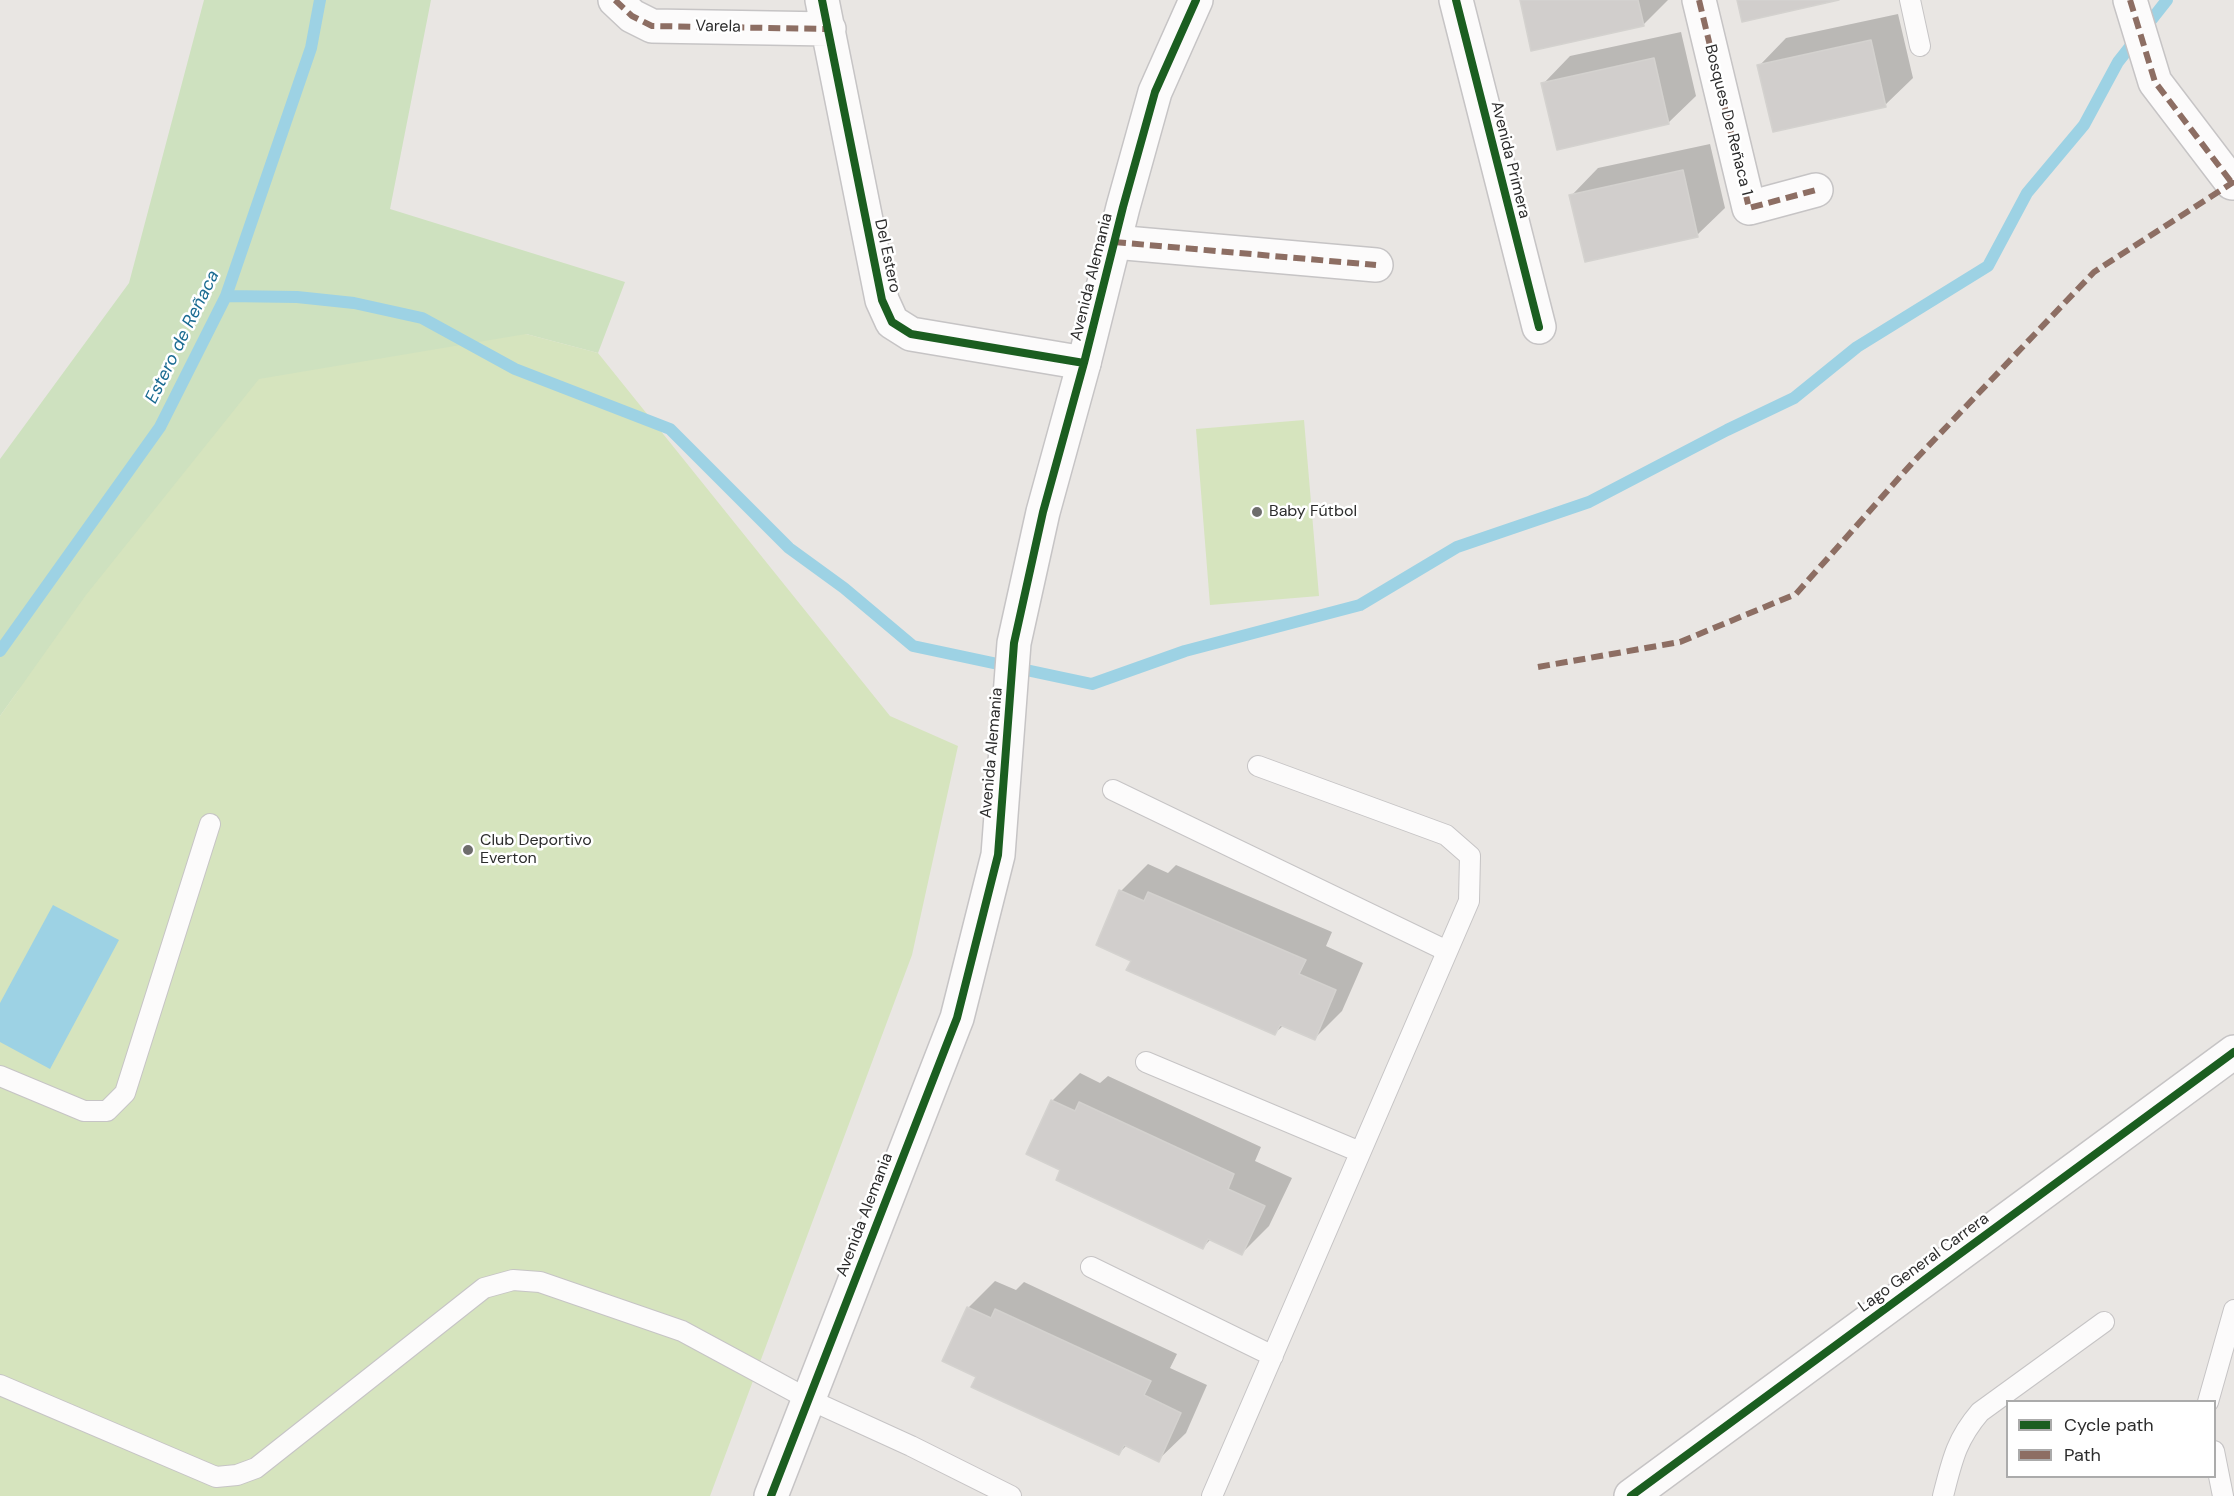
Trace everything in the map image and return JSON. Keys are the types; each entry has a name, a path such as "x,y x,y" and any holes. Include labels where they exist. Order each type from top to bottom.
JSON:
{"street":[{"name":"Varela","path":"615,0 632,16 652,26 825,14"},
{"name":"Avenida Alemania","path":"771,1496 957,1018 998,855 1014,643 1043,512 1155,92 1196,0"},
{"name":"Avenida Primera","path":"1456,0 1539,327"},
{"name":"Bosques De Reñaca 1","path":"1699,0 1749,208 1816,190"},
{"path":"2130,0 2155,82 2232,183 2234,178"},
{"name":"Del Estero","path":"825,14 882,300 892,322 910,334 1084,363"},
{"path":"1114,242 1376,265"},
{"name":"Lago General Carrera","path":"1631,1496 2234,1052"}],"lane":[{"path":"1910,0 1920,45"},
{"path":"1212,1496 1469,901 1470,856 1446,836 1258,766"},
{"path":"1113,790 1448,951"},
{"path":"0,1076 84,1111 107,1111 126,1093 210,824"},
{"path":"1146,1062 1360,1152"},
{"path":"1091,1267 1273,1356"},
{"path":"0,1385 216,1477 237,1475 256,1468 484,1288 513,1280 540,1282 682,1331 808,1400 911,1446 1011,1496"},
{"path":"2208,1400 2234,1310"},
{"path":"1943,1496 1954,1455 1965,1430 1980,1412 2104,1322"},
{"path":"2216,1461 2223,1496"}],"green space":[{"path":"204,0 431,0 390,209 625,282 598,353 526,334 18,691 0,716 0,459 129,283"},
{"name":"Club Deportivo Everton","path":"526,334 598,353 890,716 958,746 912,955 710,1496 0,1496 0,716 86,595 259,379"},
{"name":"Baby Fútbol","path":"1304,420 1319,596 1210,605 1196,429"}],"water":[{"path":"53,905 119,940 50,1069 0,1042 0,1003"}],"building":[{"path":"1520,0 1638,0 1644,26 1531,51"},
{"path":"1737,0 1839,0 1742,22"},
{"path":"1871,40 1886,107 1773,132 1757,65"},
{"path":"1654,58 1669,124 1557,150 1541,83"},
{"path":"1683,170 1698,237 1585,262 1569,195"},
{"path":"1119,890 1144,901 1148,892 1306,960 1299,974 1336,990 1315,1040 1280,1025 1275,1035 1126,970 1131,961 1096,945"},
{"path":"1051,1100 1075,1111 1079,1102 1234,1174 1228,1189 1265,1206 1242,1255 1208,1239 1203,1249 1056,1180 1060,1170 1026,1154"},
{"path":"967,1307 991,1318 995,1309 1151,1381 1144,1395 1181,1413 1159,1462 1124,1445 1119,1455 971,1387 976,1377 942,1361"}],"waterway":[{"name":"Estero de Reñaca","path":"0,651 160,427 226,296 311,48 320,0"},
{"path":"226,296 297,297 354,303 422,318 515,369 670,429 789,548 844,588 913,646 1092,684 1185,651 1360,605 1457,547 1589,502 1794,398 1857,347 1988,266 2027,193 2084,125 2118,62 2167,0"}],"marked path":[{"path":"615,0 632,16 652,26 829,29"},
{"path":"1699,0 1749,208 1816,190"},
{"path":"2130,0 2155,82 2232,183"},
{"path":"1538,667 1680,642 1796,594 1914,461 2094,272 2232,183 2234,178"},
{"path":"1114,242 1376,265"}],"cycle path":[{"path":"822,0 882,300 892,322 911,334 1084,363"},
{"path":"771,1496 957,1018 998,855 1014,643 1043,512 1155,92 1196,0"},
{"path":"1456,0 1539,327"},
{"path":"1631,1496 2234,1052"}],"place":[{"name":"Baby Fútbol","path":"1257,512"},
{"name":"Club Deportivo Everton","path":"468,850"}]}
